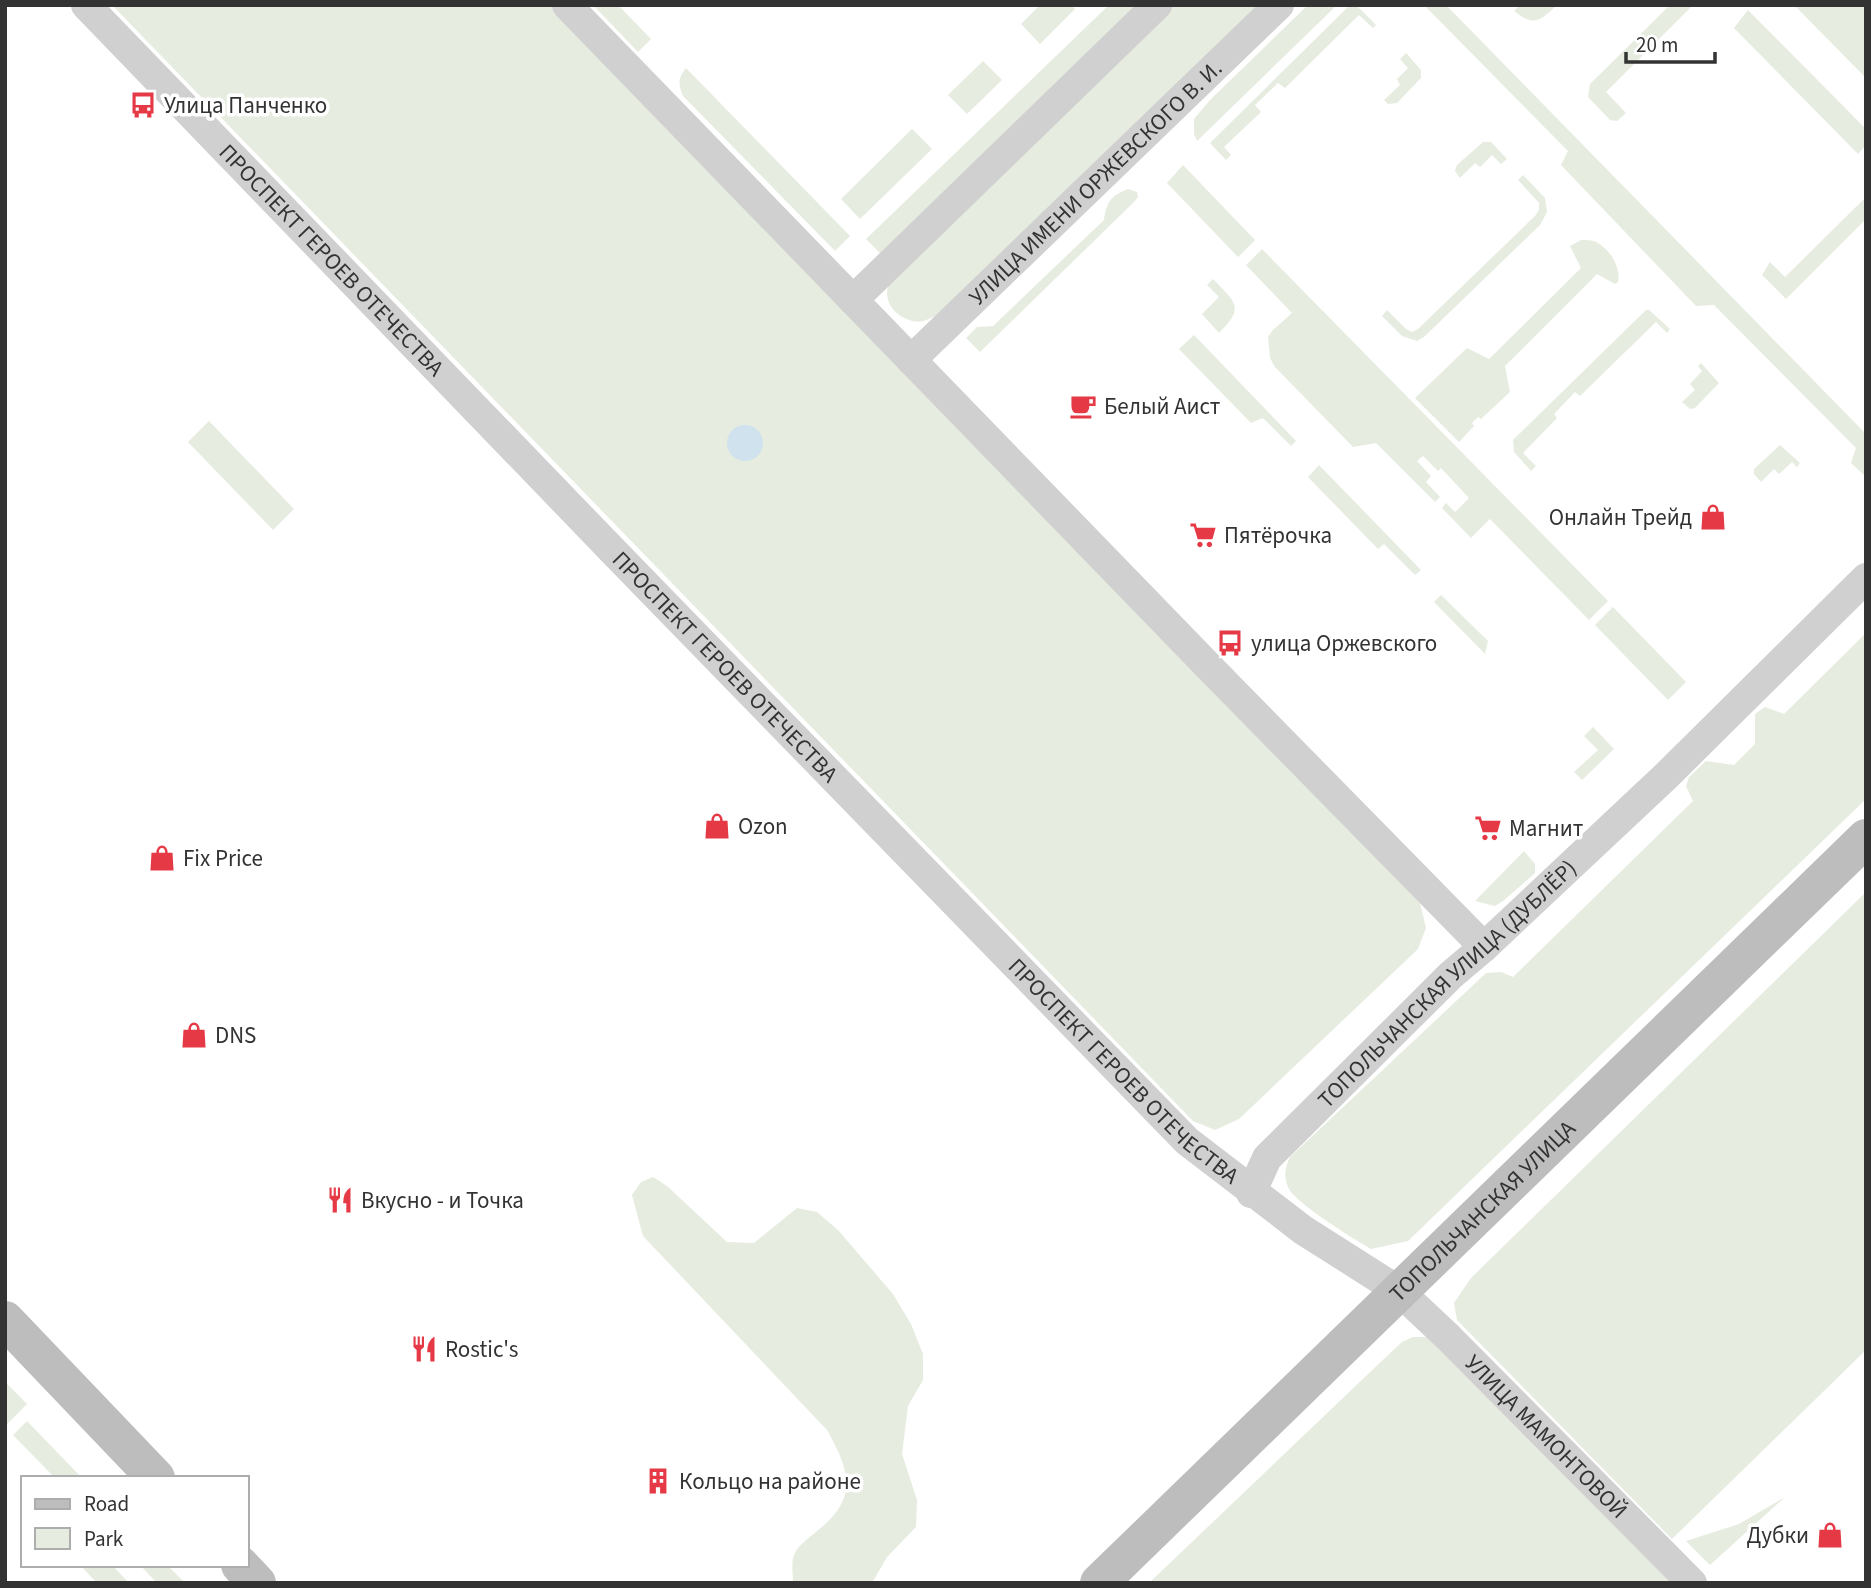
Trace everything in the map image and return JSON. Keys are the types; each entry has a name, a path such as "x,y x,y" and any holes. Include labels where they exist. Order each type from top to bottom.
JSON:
{"main road":[{"name":"ТОПОЛЬЧАНСКАЯ УЛИЦА","path":"1099,1583 1866,838"},
{"path":"5,1320 154,1476"},
{"path":"242,1567 257,1583"}],"street":[{"name":"ПРОСПЕКТ ГЕРОЕВ ОТЕЧЕСТВА","path":"86,5 612,551 1187,1141 1251,1193 1303,1230 1399,1291"},
{"path":"567,5 1484,947"},
{"path":"853,300 1157,5"},
{"name":"УЛИЦА ИМЕНИ ОРЖЕВСКОГО В. И.","path":"911,360 1279,5"},
{"name":"ТОПОЛЬЧАНСКАЯ УЛИЦА (ДУБЛЁР)","path":"1251,1193 1267,1158 1451,975 1665,777 1866,578"},
{"name":"УЛИЦА МАМОНТОВОЙ","path":"1399,1291 1692,1583"}],"green space":[{"path":"112,5 552,5 1420,903 1426,928 1418,949 1239,1119 1215,1130 1193,1121"},
{"path":"593,5 618,5 651,39 638,52"},
{"path":"1040,5 1071,5 1075,9 1040,44 1021,24"},
{"path":"1109,5 1137,5 880,253 866,239"},
{"path":"1171,5 1259,5 940,314 924,321 916,321 896,312 887,292 897,269"},
{"path":"1308,5 1337,5 1197,141 1194,119 1210,100"},
{"path":"1350,5 1356,5 1376,25 1373,28 1359,15 1285,88 1278,83 1255,105 1261,112 1224,147 1231,155 1226,160 1210,143"},
{"path":"1424,5 1446,5 1866,434 1866,477 1851,463 1856,448 1714,305 1696,306 1561,165 1568,151"},
{"path":"1520,5 1557,5 1541,18 1532,20 1514,11"},
{"path":"1670,5 1693,5 1606,92 1626,113 1617,121 1610,120 1588,97 1590,84"},
{"path":"1794,5 1866,5 1866,78"},
{"path":"1748,10 1866,129 1866,145 1858,154 1734,28"},
{"path":"1406,53 1421,70 1421,78 1397,103 1388,104 1384,100 1400,85 1397,79 1408,68 1400,59"},
{"path":"983,61 1002,80 967,114 948,95"},
{"path":"686,68 850,236 835,251 683,96 680,81"},
{"path":"912,129 932,149 860,219 841,199"},
{"path":"1483,142 1491,142 1507,159 1501,164 1492,155 1480,167 1475,163 1460,178 1455,171 1457,165"},
{"path":"1183,165 1255,240 1238,257 1167,183"},
{"path":"1523,175 1545,198 1547,212 1540,225 1425,336 1417,341 1402,336 1382,316 1387,310 1406,329 1412,332 1418,329 1535,216 1539,203 1518,180"},
{"path":"1128,189 1137,192 1138,197 1133,203 980,352 966,338 977,327 993,326 1104,220 1106,209 1113,197"},
{"path":"1866,197 1866,219 1786,299 1762,275 1770,262 1785,277"},
{"path":"1581,240 1596,242 1607,250 1614,260 1618,282 1615,284 1597,274 1505,366 1510,392 1481,419 1478,417 1472,423 1474,426 1459,442 1415,398 1467,348 1489,359 1581,268 1570,246"},
{"path":"1262,249 1608,601 1589,620 1490,519 1471,538 1442,508 1446,503 1455,512 1469,498 1441,468 1438,471 1423,456 1417,461 1431,476 1426,482 1440,497 1435,502 1376,443 1353,447 1275,367 1270,358 1268,337 1292,313 1246,265"},
{"path":"1213,279 1232,300 1235,311 1219,333 1202,314 1219,297 1207,285"},
{"path":"1646,310 1670,329 1667,333 1656,322 1580,396 1575,392 1554,414 1557,418 1523,453 1536,466 1531,471 1514,452 1513,440"},
{"path":"1194,335 1296,441 1291,446 1263,418 1251,423 1179,349"},
{"path":"1701,363 1719,383 1695,408 1690,409 1682,402 1695,390 1690,384 1702,371 1698,366"},
{"path":"209,421 294,509 273,530 188,442"},
{"path":"1780,445 1800,463 1797,467 1792,462 1779,474 1774,469 1761,482 1754,474 1754,469"},
{"path":"1319,465 1421,570 1415,575 1384,544 1378,549 1308,477"},
{"path":"1441,595 1488,641 1485,654 1434,602"},
{"path":"1613,607 1686,682 1668,700 1595,625"},
{"path":"1866,633 1866,799 1408,1241 1371,1249 1294,1196 1285,1177 1290,1157 1486,973 1501,972 1513,977 1693,801 1686,786 1689,777 1706,761 1734,765 1755,744 1755,714 1765,707 1784,714"},
{"path":"1593,727 1614,749 1582,780 1574,772 1598,750 1584,736"},
{"path":"1524,851 1535,864 1535,873 1495,906 1475,901"},
{"path":"1866,892 1866,1350 1672,1539 1457,1320 1454,1303 1471,1278"},
{"path":"653,1177 667,1186 727,1242 754,1243 797,1208 817,1212 838,1230 893,1294 911,1324 923,1354 923,1380 908,1406 902,1454 917,1500 916,1527 887,1557 872,1583 793,1583 793,1561 796,1552 830,1519 840,1507 845,1495 845,1471 841,1458 827,1430 643,1236 632,1195 641,1182"},
{"path":"1413,1337 1432,1337 1671,1583 1149,1583 1402,1342"},
{"path":"5,1382 27,1404 5,1426"},
{"path":"27,1421 80,1476 53,1476 13,1435"},
{"path":"1785,1497 1710,1565 1686,1541 1739,1524"},
{"path":"82,1567 114,1567 129,1583 97,1583"},
{"path":"142,1567 169,1567 185,1583 157,1583"}],"water":[{"path":"745,425 758,430 763,443 758,456 745,461 732,456 727,443 732,430"}],"place":[{"name":"Улица Панченко","path":"143,105"},
{"name":"Белый Аист","path":"1083,406"},
{"name":"Онлайн Трейд","path":"1713,517"},
{"name":"Пятёрочка","path":"1203,535"},
{"name":"улица Оржевского","path":"1230,643"},
{"name":"Ozon","path":"717,826"},
{"name":"Магнит","path":"1488,828"},
{"name":"Fix Price","path":"162,858"},
{"name":"DNS","path":"194,1035"},
{"name":"Вкусно - и Точка","path":"340,1200"},
{"name":"Rostic's","path":"424,1349"},
{"name":"Кольцо на районе","path":"658,1481"},
{"name":"Дубки","path":"1830,1535"}]}
